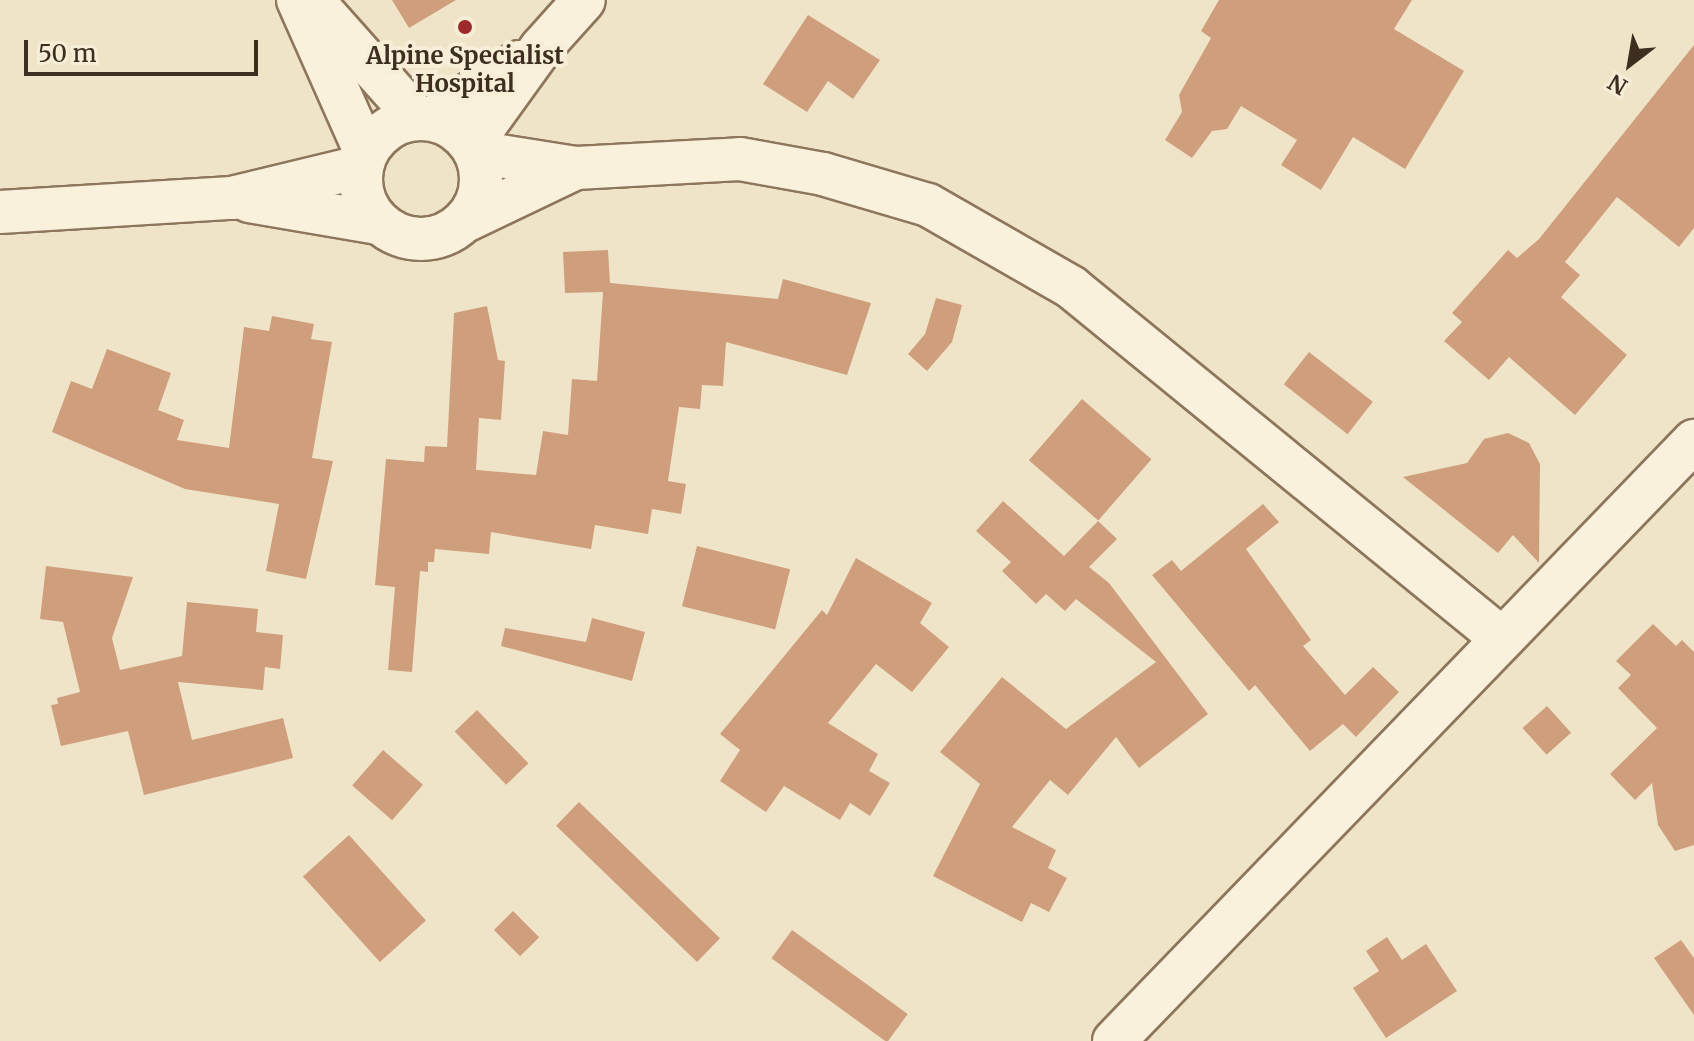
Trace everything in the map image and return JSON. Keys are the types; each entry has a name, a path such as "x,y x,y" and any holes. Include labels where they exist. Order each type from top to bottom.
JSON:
{"street":[{"path":"298,0 363,159 362,197 378,223"},
{"path":"312,0 424,118 447,124 473,148 482,175 479,199 467,220"},
{"path":"473,148 541,48 584,0"},
{"path":"0,212 232,198 363,159 386,128 424,118 541,48"},
{"path":"473,148 576,168 740,159 823,174 928,205 1071,287 1500,637"},
{"path":"232,198 378,223 407,239 439,238 467,220 576,168"},
{"path":"1114,1041 1500,637 1694,441"}],"building":[{"path":"392,0 456,0 409,28"},
{"path":"1219,0 1412,0 1394,29 1464,71 1405,169 1353,137 1321,190 1281,165 1297,140 1241,106 1227,129 1212,131 1192,158 1165,140 1182,112 1179,95 1211,38 1201,31"},
{"path":"808,15 880,60 853,99 828,81 807,112 763,84"},
{"path":"1694,45 1694,228 1679,247 1617,197 1565,262 1580,275 1561,297 1627,355 1575,415 1509,357 1489,380 1444,341 1462,322 1452,313 1508,250 1517,258 1539,239"},
{"path":"608,250 610,283 778,299 783,279 871,303 847,375 726,342 723,386 702,385 700,409 679,407 668,481 686,484 681,514 652,509 648,534 595,525 591,549 491,532 489,554 435,549 434,562 428,562 428,572 420,571 412,672 388,670 395,587 375,585 386,459 424,462 425,446 447,447 454,313 487,306 498,360 505,361 501,420 479,418 476,470 536,475 543,431 568,435 572,379 597,381 603,292 565,293 563,252"},
{"path":"936,298 962,305 952,342 927,371 908,354 925,334"},
{"path":"272,316 314,324 311,339 332,342 312,458 333,461 306,579 266,571 279,504 185,489 52,432 71,381 92,389 107,349 171,373 158,410 184,420 177,440 229,448 244,327 269,331"},
{"path":"1309,352 1373,402 1348,434 1284,384"},
{"path":"1082,399 1151,459 1098,520 1029,460"},
{"path":"1508,433 1529,443 1540,464 1539,563 1513,535 1498,553 1403,477 1467,463 1484,439"},
{"path":"1003,501 1064,556 1098,521 1117,539 1089,567 1109,583 1208,714 1139,768 1116,737 1068,795 1050,780 1012,827 1056,850 1048,868 1067,878 1049,912 1031,903 1022,922 933,876 980,784 940,752 1002,677 1066,729 1156,662 1076,599 1065,611 1046,594 1036,604 1002,571 1011,562 976,531"},
{"path":"1263,504 1279,522 1246,549 1311,640 1303,646 1345,695 1373,667 1399,692 1356,737 1343,724 1310,751 1255,685 1249,691 1152,575 1172,560 1181,571"},
{"path":"697,546 790,569 775,629 682,606"},
{"path":"856,558 932,603 920,623 949,647 912,692 876,664 828,723 878,754 869,771 890,783 870,816 850,803 840,820 784,786 766,812 720,781 740,750 720,734 822,610 827,615"},
{"path":"46,566 133,577 112,638 120,670 182,656 187,602 258,609 256,632 283,635 280,669 265,667 263,690 178,682 192,740 283,718 293,758 144,795 128,731 61,746 51,705 58,704 57,698 80,692 63,622 40,619"},
{"path":"592,618 645,632 632,681 501,646 505,628 586,642"},
{"path":"1653,624 1676,646 1682,640 1694,652 1694,845 1675,851 1658,825 1652,783 1635,800 1610,774 1657,728 1618,688 1631,675 1616,661"},
{"path":"1547,706 1571,733 1547,755 1522,728"},
{"path":"477,710 528,763 506,785 455,732"},
{"path":"383,750 423,785 392,820 352,785"},
{"path":"579,802 720,938 697,962 556,826"},
{"path":"349,835 426,920 380,962 303,876"},
{"path":"513,911 539,937 520,956 494,930"},
{"path":"792,930 908,1014 885,1041 771,958"},
{"path":"1387,937 1402,960 1426,944 1457,991 1386,1038 1353,988 1379,971 1366,951"},
{"path":"1681,940 1694,958 1694,1015 1654,958"}],"place":[{"name":"Alpine Specialist Hospital","path":"465,27"}]}
